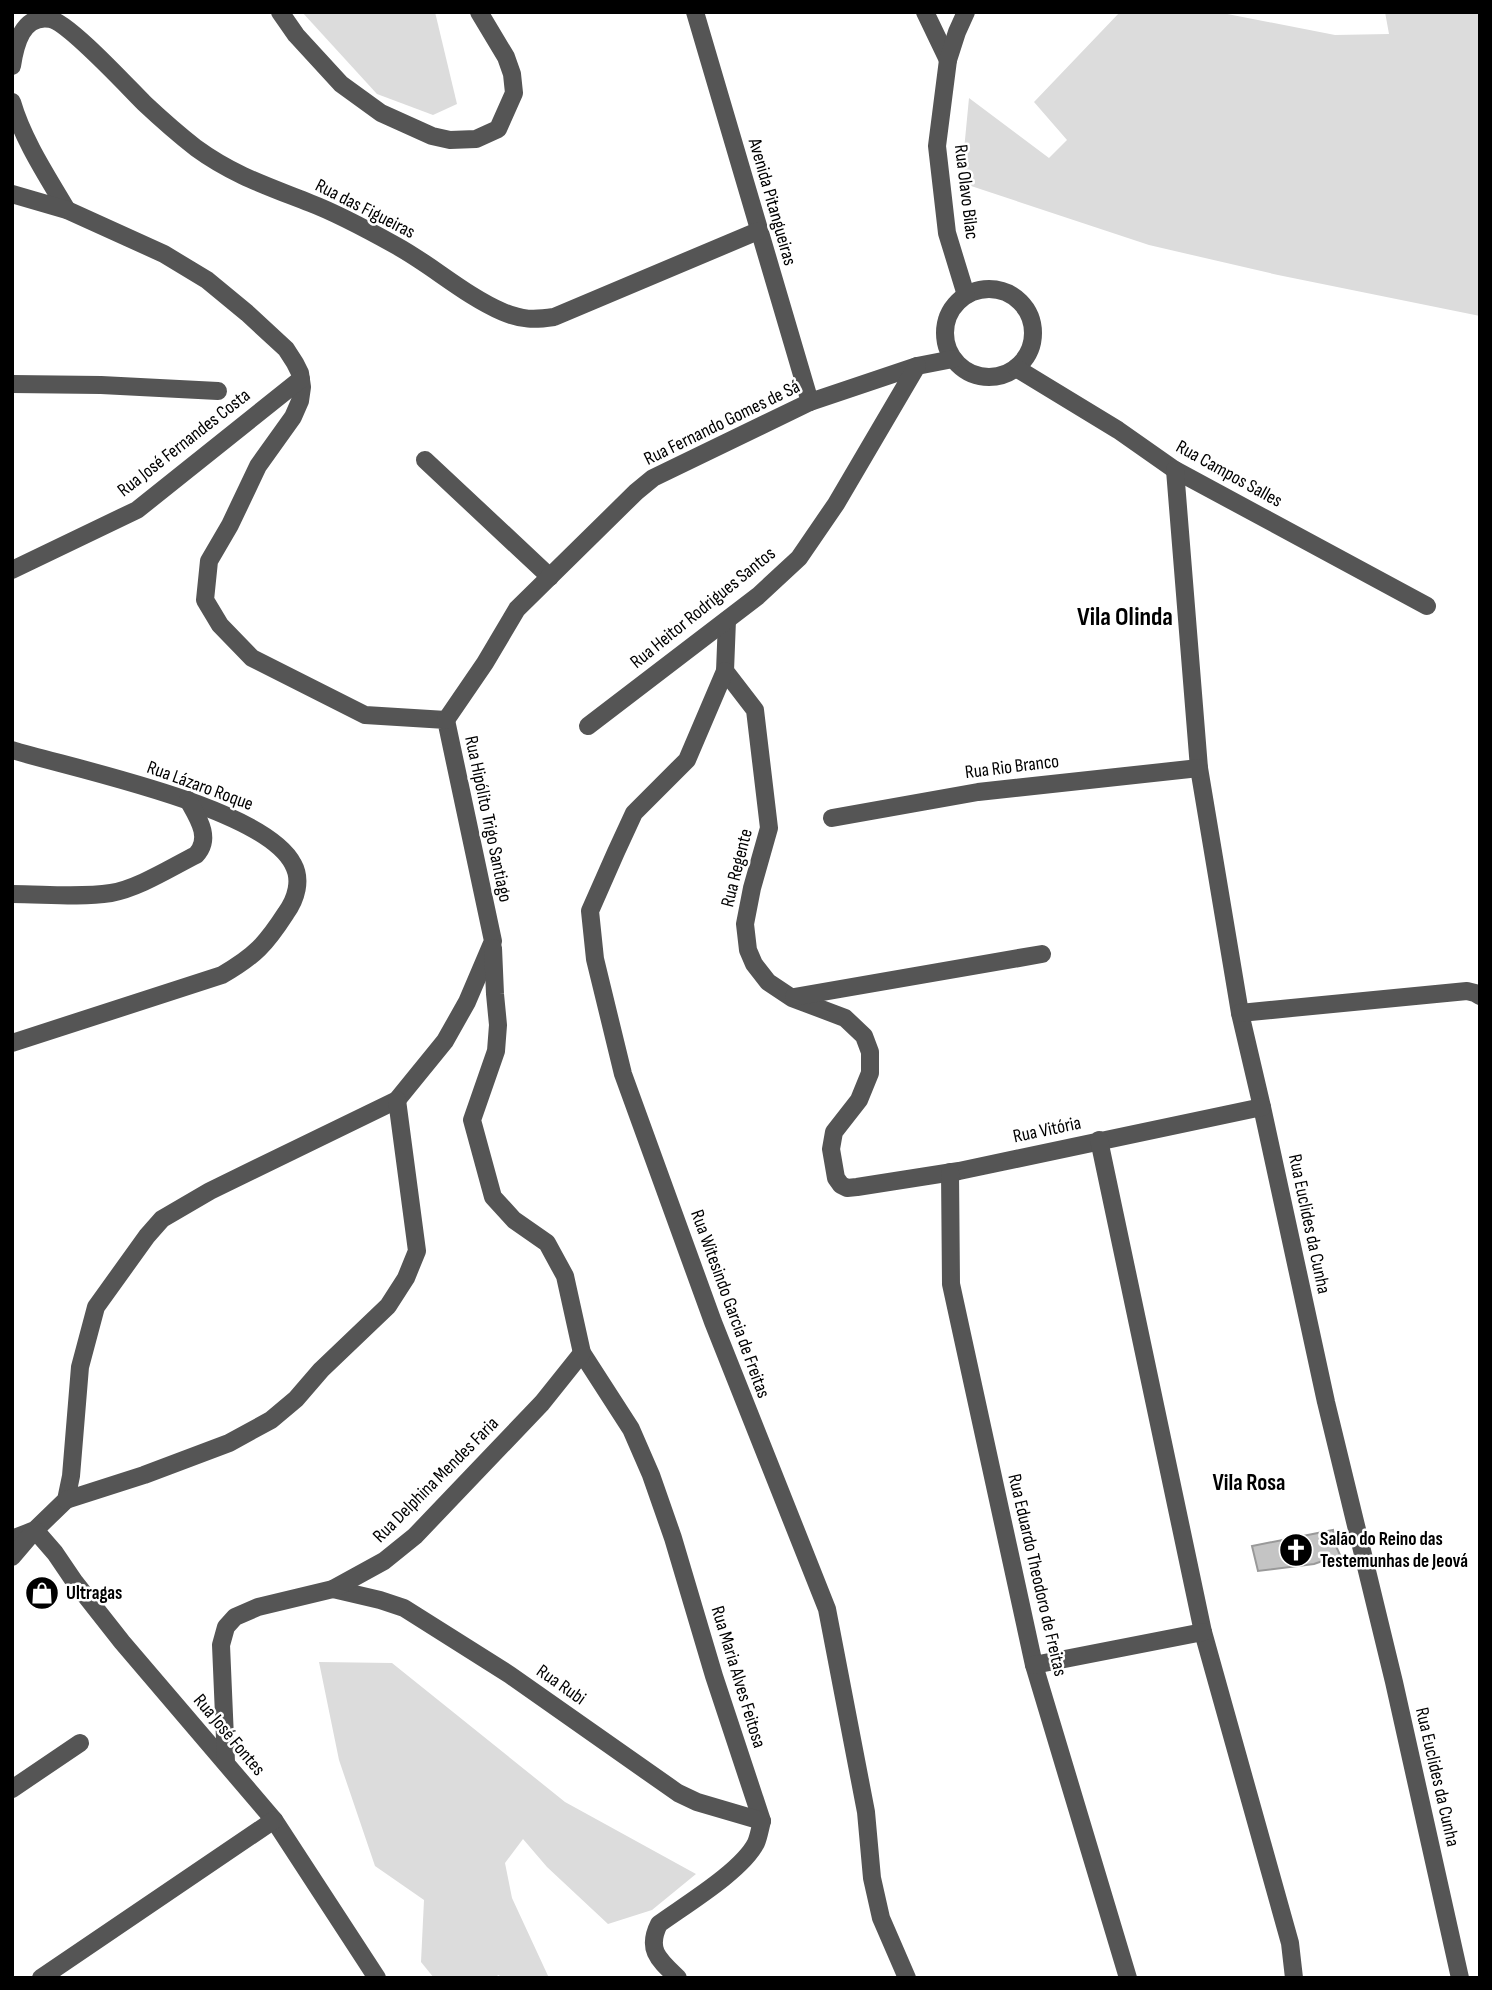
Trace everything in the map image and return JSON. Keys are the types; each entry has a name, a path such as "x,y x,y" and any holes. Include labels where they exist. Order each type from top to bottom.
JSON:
{"street":[{"path":"280,12 296,35 341,84 381,113 432,136 450,139 476,139 498,129 514,93 512,74 506,57 479,12"},
{"name":"Avenida Pitangueiras","path":"695,12 810,402"},
{"path":"925,12 947,60"},
{"name":"Rua Olavo Bilac","path":"966,12 947,60 937,146 947,233 966,295"},
{"name":"Rua das Figueiras","path":"12,66 18,39 31,22 50,19 60,23 185,138 229,170 343,218 397,246 501,311 520,318 535,320 554,317 758,232"},
{"path":"12,102 27,138 67,209"},
{"path":"12,194 67,209 164,254 207,280 278,340 295,363 301,379"},
{"path":"995,289 1009,293 1021,302 1030,315 1032,344 1026,357 1016,368 1003,375 975,375 963,369 953,359 946,346 944,331 947,317 966,295 995,289"},
{"name":"Rua Fernando Gomes de Sá","path":"446,720 485,663 517,609 653,478 810,402 917,366 953,359"},
{"name":"Rua Heitor Rodrigues Santos","path":"588,726 758,596 799,558 836,504 917,366"},
{"name":"Rua Campos Salles","path":"1016,368 1118,430 1175,470 1427,606"},
{"name":"Rua José Fernandes Costa","path":"12,570 137,510 301,379"},
{"name":"Rua Hipólito Trigo Santiago","path":"301,379 300,401 293,417 258,466 230,525 209,561 205,600 220,625 252,658 365,715 446,720 493,941 499,1025 496,1051 472,1120 493,1197 514,1220 547,1243 565,1276 582,1353"},
{"path":"12,384 218,391"},
{"path":"425,460 550,577"},
{"name":"Rua Euclides da Cunha","path":"1175,470 1199,768 1240,1013 1326,1402 1394,1682 1460,1978"},
{"path":"725,671 727,620"},
{"name":"Rua Regente","path":"725,671 755,710 769,828 745,924 748,950 754,964 768,982 792,998 845,1018 864,1035 870,1052 870,1073 859,1100 834,1132 831,1149 836,1178 841,1185"},
{"name":"Rua Witesindo Garcia de Freitas","path":"725,671 687,760 634,813 616,852 590,911 595,958 623,1074 713,1322 827,1609 866,1812 872,1878 881,1918 907,1978"},
{"name":"Rua Lázaro Roque","path":"12,750 188,800 257,829 281,848 294,864 298,885 293,903 267,943 242,964 222,975 12,1043"},
{"name":"Rua Rio Branco","path":"832,818 978,792 1199,768"},
{"path":"12,894 93,895 113,892 196,855 203,848 204,841 199,821 188,800"},
{"path":"66,1500 71,1476 80,1367 96,1307 147,1236 162,1219 211,1191 397,1100 445,1041 467,1002 493,941"},
{"path":"792,998 1042,954"},
{"path":"1240,1013 1467,992 1480,996"},
{"path":"12,1557 66,1500 229,1444 271,1420 296,1399 321,1370 388,1307 406,1278 417,1251 397,1100"},
{"name":"Rua Vitória","path":"841,1185 847,1188 857,1187 950,1172 1262,1107"},
{"path":"1098,1140 1203,1632 1290,1943 1294,1978"},
{"name":"Rua Eduardo Theodoro de Freitas","path":"950,1172 951,1284 1034,1665 1128,1978"},
{"name":"Rua Delphina Mendes Faria","path":"226,1762 221,1645 226,1628 235,1617 258,1607 333,1589 384,1561 415,1536 542,1403 582,1353"},
{"name":"Rua Maria Alves Feitosa","path":"582,1353 631,1429 651,1475 762,1821"},
{"path":"12,1539 35,1530"},
{"name":"Rua José Fontes","path":"35,1530 122,1642 274,1820 373,1972"},
{"name":"Rua Rubi","path":"333,1589 404,1608 510,1675 678,1793 697,1802 762,1821"},
{"path":"1034,1665 1203,1632"},
{"path":"12,1789 80,1743"},
{"path":"41,1978 274,1820"},
{"path":"678,1978 654,1951 653,1935 659,1924 726,1875 744,1858 756,1843 762,1821"},
{"path":"354,1978 373,1972"}],"shaded area":[{"path":"302,12 435,12 457,104 433,115 377,94"},
{"path":"1120,12 1217,12 1335,35 1389,34 1385,12 1480,12 1480,316 1278,275 1149,245 965,184 964,150 969,98 1049,158 1067,140 1034,102"},
{"path":"319,1662 392,1663 565,1802 696,1874 652,1910 608,1924 547,1867 523,1839 505,1863 512,1898 549,1978 501,1978 499,1975 492,1978 434,1978 421,1962 424,1900 375,1866 339,1760"}],"building":[{"name":"Salão do Reino das Testemunhas de Jeová","path":"1333,1530 1340,1555 1314,1564 1258,1571 1252,1546"}],"place":[{"name":"Salão do Reino das Testemunhas de Jeová","path":"1296,1550"},
{"name":"Ultragas","path":"42,1593"}],"district":[{"name":"Vila Olinda","path":"1125,617"},
{"name":"Vila Rosa","path":"1249,1483"}]}
